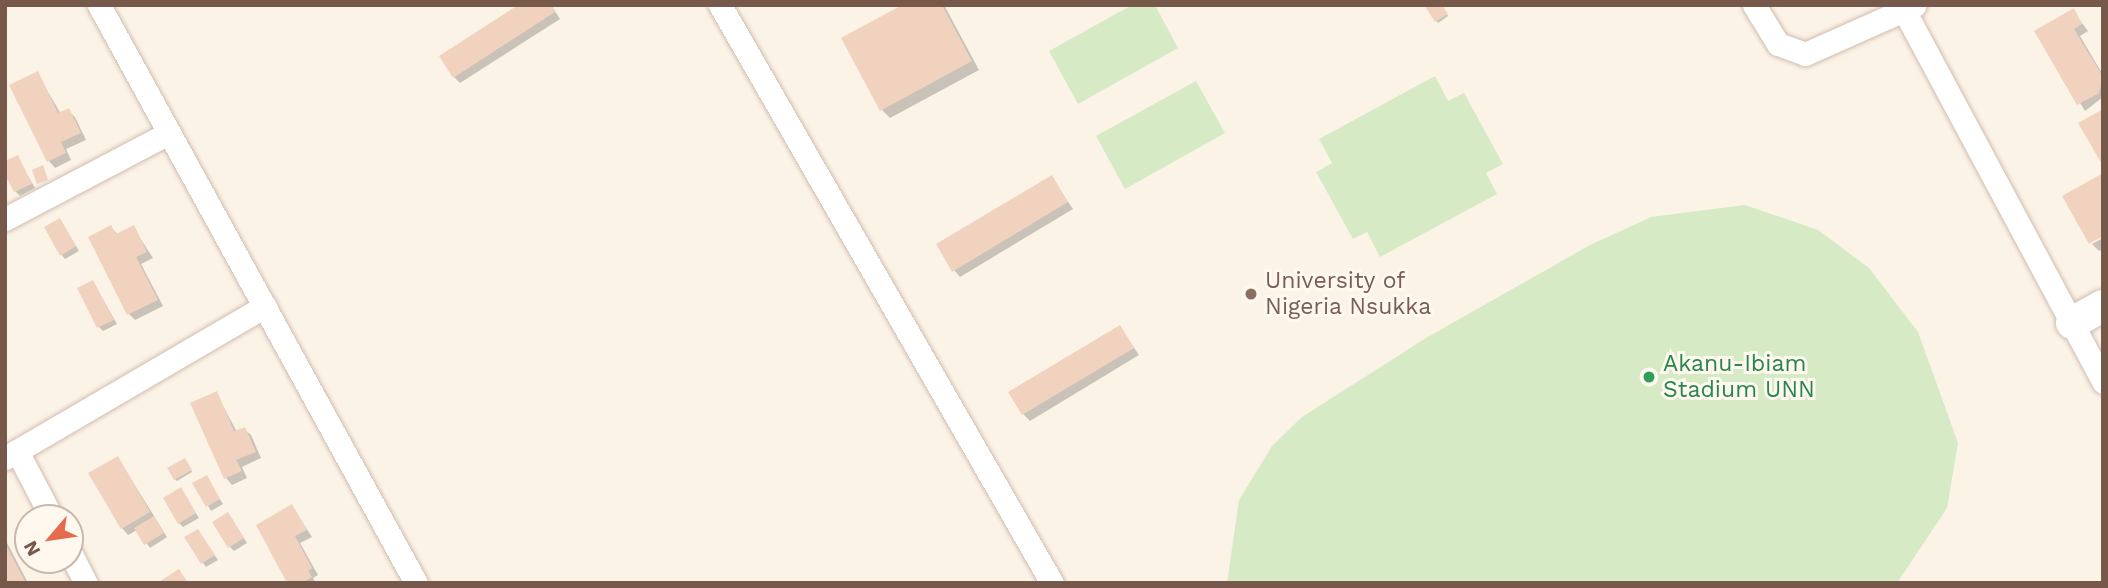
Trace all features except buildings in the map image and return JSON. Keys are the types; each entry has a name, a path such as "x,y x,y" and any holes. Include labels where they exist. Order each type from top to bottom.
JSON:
{"street":[{"path":"99,5 416,583"},
{"path":"720,5 1052,583"},
{"path":"1754,5 1778,44 1805,54 1910,8 2103,382"},
{"path":"5,219 169,133"},
{"path":"43,504 11,454 265,306"},
{"path":"2071,323 2103,306"}],"green space":[{"path":"1132,5 1155,5 1178,48 1078,104 1049,51"},
{"path":"1435,76 1448,101 1464,93 1503,164 1486,173 1497,194 1380,257 1367,232 1353,239 1316,172 1332,163 1319,139"},
{"path":"1196,81 1225,133 1125,189 1096,136"},
{"name":"Akanu-Ibiam Stadium UNN","path":"1745,205 1818,230 1869,268 1918,332 1958,443 1947,508 1897,583 1227,583 1239,500 1272,446 1302,417 1426,338 1590,245 1651,217"}],"place":[{"name":"University of Nigeria Nsukka","path":"1251,294"},
{"name":"Akanu-Ibiam Stadium UNN","path":"1649,377"}]}
